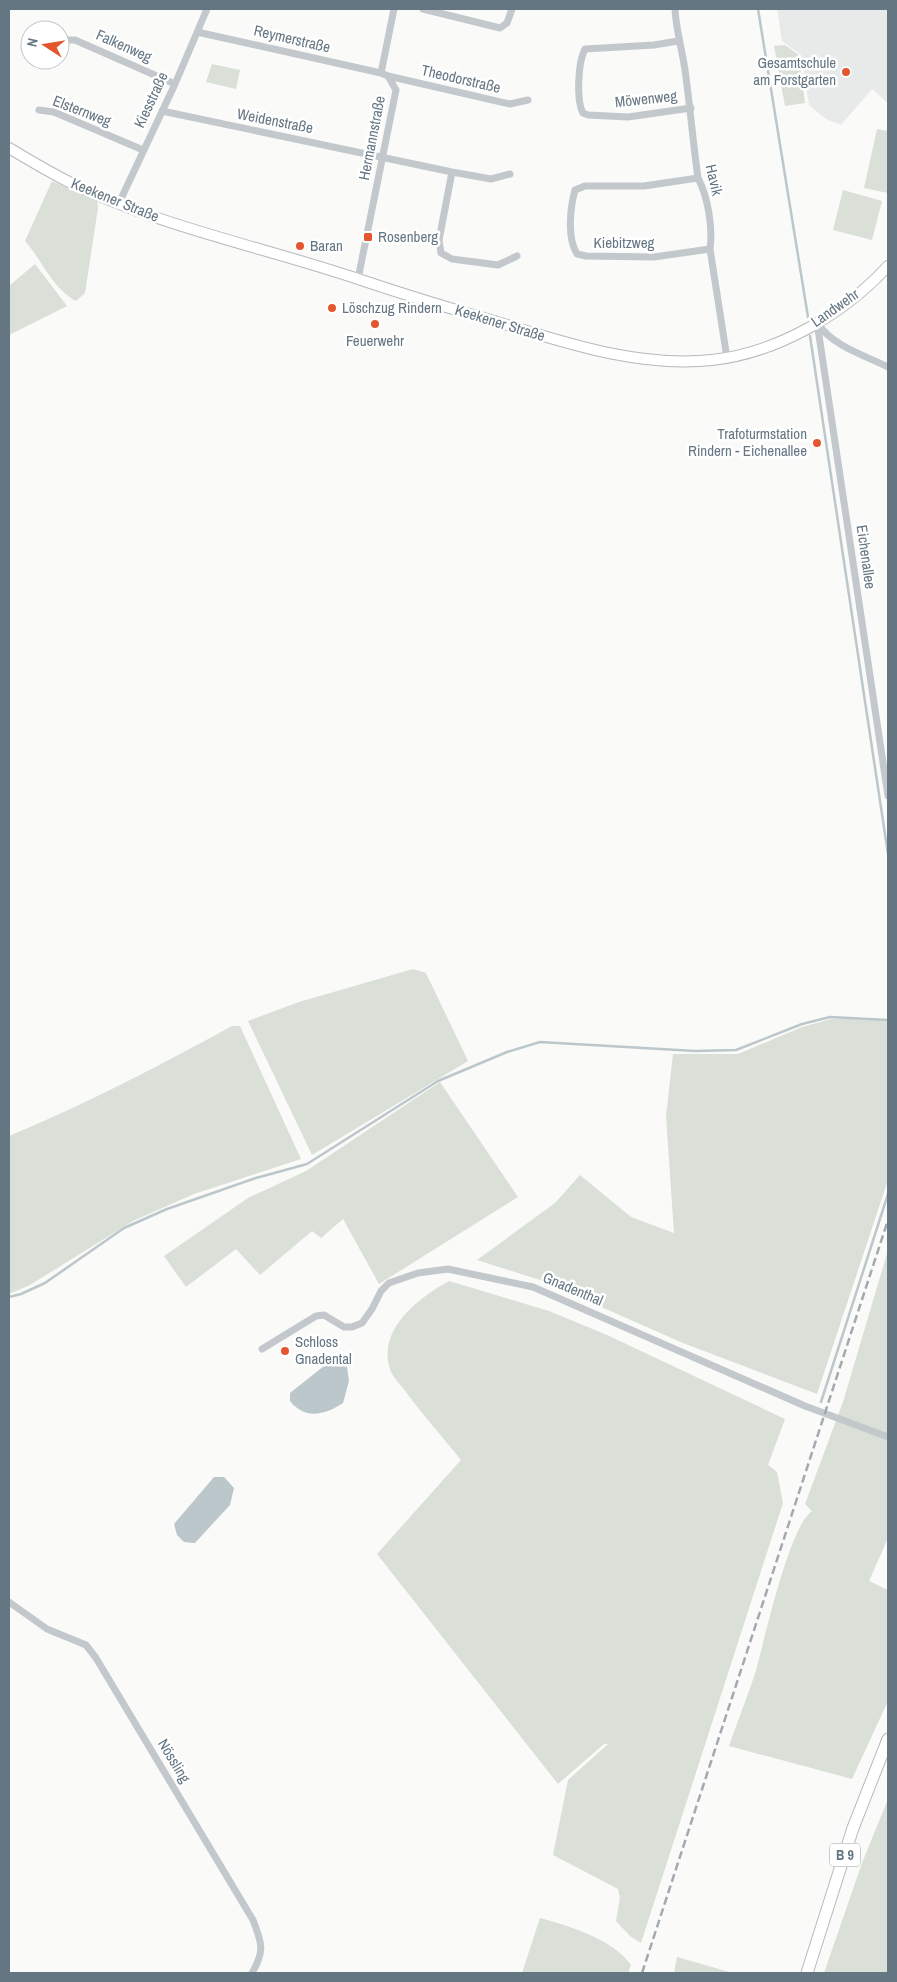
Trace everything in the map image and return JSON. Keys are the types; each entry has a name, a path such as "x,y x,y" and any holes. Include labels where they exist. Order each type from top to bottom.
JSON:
{"main road":[{"name":"Keekener Straße","path":"9,148 72,184 184,226 590,349 660,360 691,361 727,358 777,344"},
{"name":"Landwehr","path":"777,344 818,322 852,298 888,266"},
{"name":"B 9","path":"807,1973 854,1828 888,1739"}],"street":[{"name":"Kiesstraße","path":"119,203 175,84 207,9"},
{"path":"381,73 394,9"},
{"path":"423,9 500,28 507,23 512,9"},
{"name":"Havik","path":"675,9 678,41 684,58 691,108 698,178 703,187 710,229 710,248 727,358"},
{"name":"Reymerstraße","path":"197,32 381,73"},
{"name":"Falkenweg","path":"70,40 75,40 175,84"},
{"name":"Möwenweg","path":"678,41 654,45 585,49 582,54 579,81 580,108 583,113 588,115 628,117 691,108"},
{"name":"Hermannstraße","path":"358,279 396,90 388,76 381,73"},
{"name":"Theodorstraße","path":"388,76 510,104 528,100"},
{"name":"Elsternweg","path":"40,110 54,112 143,150"},
{"name":"Weidenstraße","path":"162,110 452,172 491,178 510,174"},
{"path":"452,172 439,240 441,253 452,259 498,265 517,256"},
{"name":"Kiebitzweg","path":"698,178 644,186 585,186 574,190 572,203 572,246 577,254 586,256 654,257 681,255 710,248"},
{"path":"818,322 824,332 840,343 888,367"},
{"name":"Eichenallee","path":"818,322 888,796"},
{"name":"Gnadenthal","path":"262,1349 316,1316 324,1315 344,1327 352,1327 362,1323 381,1291 389,1283 418,1273 448,1269 533,1287 805,1406 888,1437"},
{"name":"Nössling","path":"9,1602 47,1629 86,1645 96,1658 253,1920 261,1941 261,1958 252,1973"}],"shaded area":[{"name":"Gesamtschule am Forstgarten","path":"777,9 888,9 888,103 872,89 841,125 826,119 809,105 801,55 782,41"},
{"path":"785,45 799,55 805,103 785,106 774,46"},
{"path":"212,64 240,70 236,89 206,82"},
{"path":"877,129 888,131 888,193 864,188"},
{"path":"52,181 97,201 98,208 85,293 76,301 60,289 25,241"},
{"path":"843,190 882,201 872,240 833,230"},
{"path":"35,264 67,306 9,335 9,286"},
{"path":"413,969 426,973 468,1061 312,1155 248,1021 299,1002"},
{"path":"831,1019 888,1019 888,1180 817,1394 683,1343 540,1280 477,1260 555,1203 580,1175 631,1217 674,1233 666,1116 673,1054 738,1054 802,1027"},
{"path":"232,1026 240,1026 301,1159 194,1194 133,1221 30,1285 9,1294 9,1136 122,1084"},
{"path":"440,1082 518,1197 379,1284 343,1219 321,1238 312,1231 260,1275 236,1249 186,1287 164,1256 248,1198 306,1171"},
{"path":"888,1250 888,1538 869,1581 888,1590 888,1701 852,1779 729,1746 754,1677 770,1614 794,1539 803,1522 812,1511 805,1504 843,1402"},
{"path":"449,1281 549,1311 607,1335 785,1419 768,1465 777,1472 783,1503 641,1943 630,1936 616,1921 620,1898 618,1889 553,1855 568,1780 608,1744 604,1744 558,1784 377,1554 461,1460 394,1377 390,1369 388,1355 389,1341 403,1317 425,1296"},
{"path":"329,1362 340,1362 347,1367 349,1381 343,1403 322,1413 315,1414 302,1411 290,1401 290,1393"},
{"path":"214,1477 224,1477 234,1488 230,1505 195,1543 184,1542 177,1535 174,1524"},
{"path":"888,1799 888,1973 824,1973 862,1863"},
{"path":"540,1918 564,1925 602,1941 623,1956 631,1965 628,1973 522,1973"},
{"path":"677,1957 733,1973 674,1973"}],"waterway":[{"path":"758,9 808,317"},
{"path":"810,336 888,854"},
{"path":"9,1297 21,1294 45,1283 124,1228 167,1209 256,1178 307,1164 438,1081 507,1052 540,1042 695,1051 736,1050 802,1024 830,1017 888,1020"},
{"path":"821,1402 888,1194"}],"railway":[{"path":"642,1973 888,1220"}],"place":[{"name":"Gesamtschule am Forstgarten","path":"846,72"},
{"name":"Rosenberg","path":"368,237"},
{"name":"Baran","path":"300,246"},
{"name":"Löschzug Rindern","path":"332,308"},
{"name":"Feuerwehr","path":"375,324"},
{"name":"Trafoturmstation Rindern - Eichenallee","path":"817,443"},
{"name":"Schloss Gnadental","path":"285,1351"}]}
